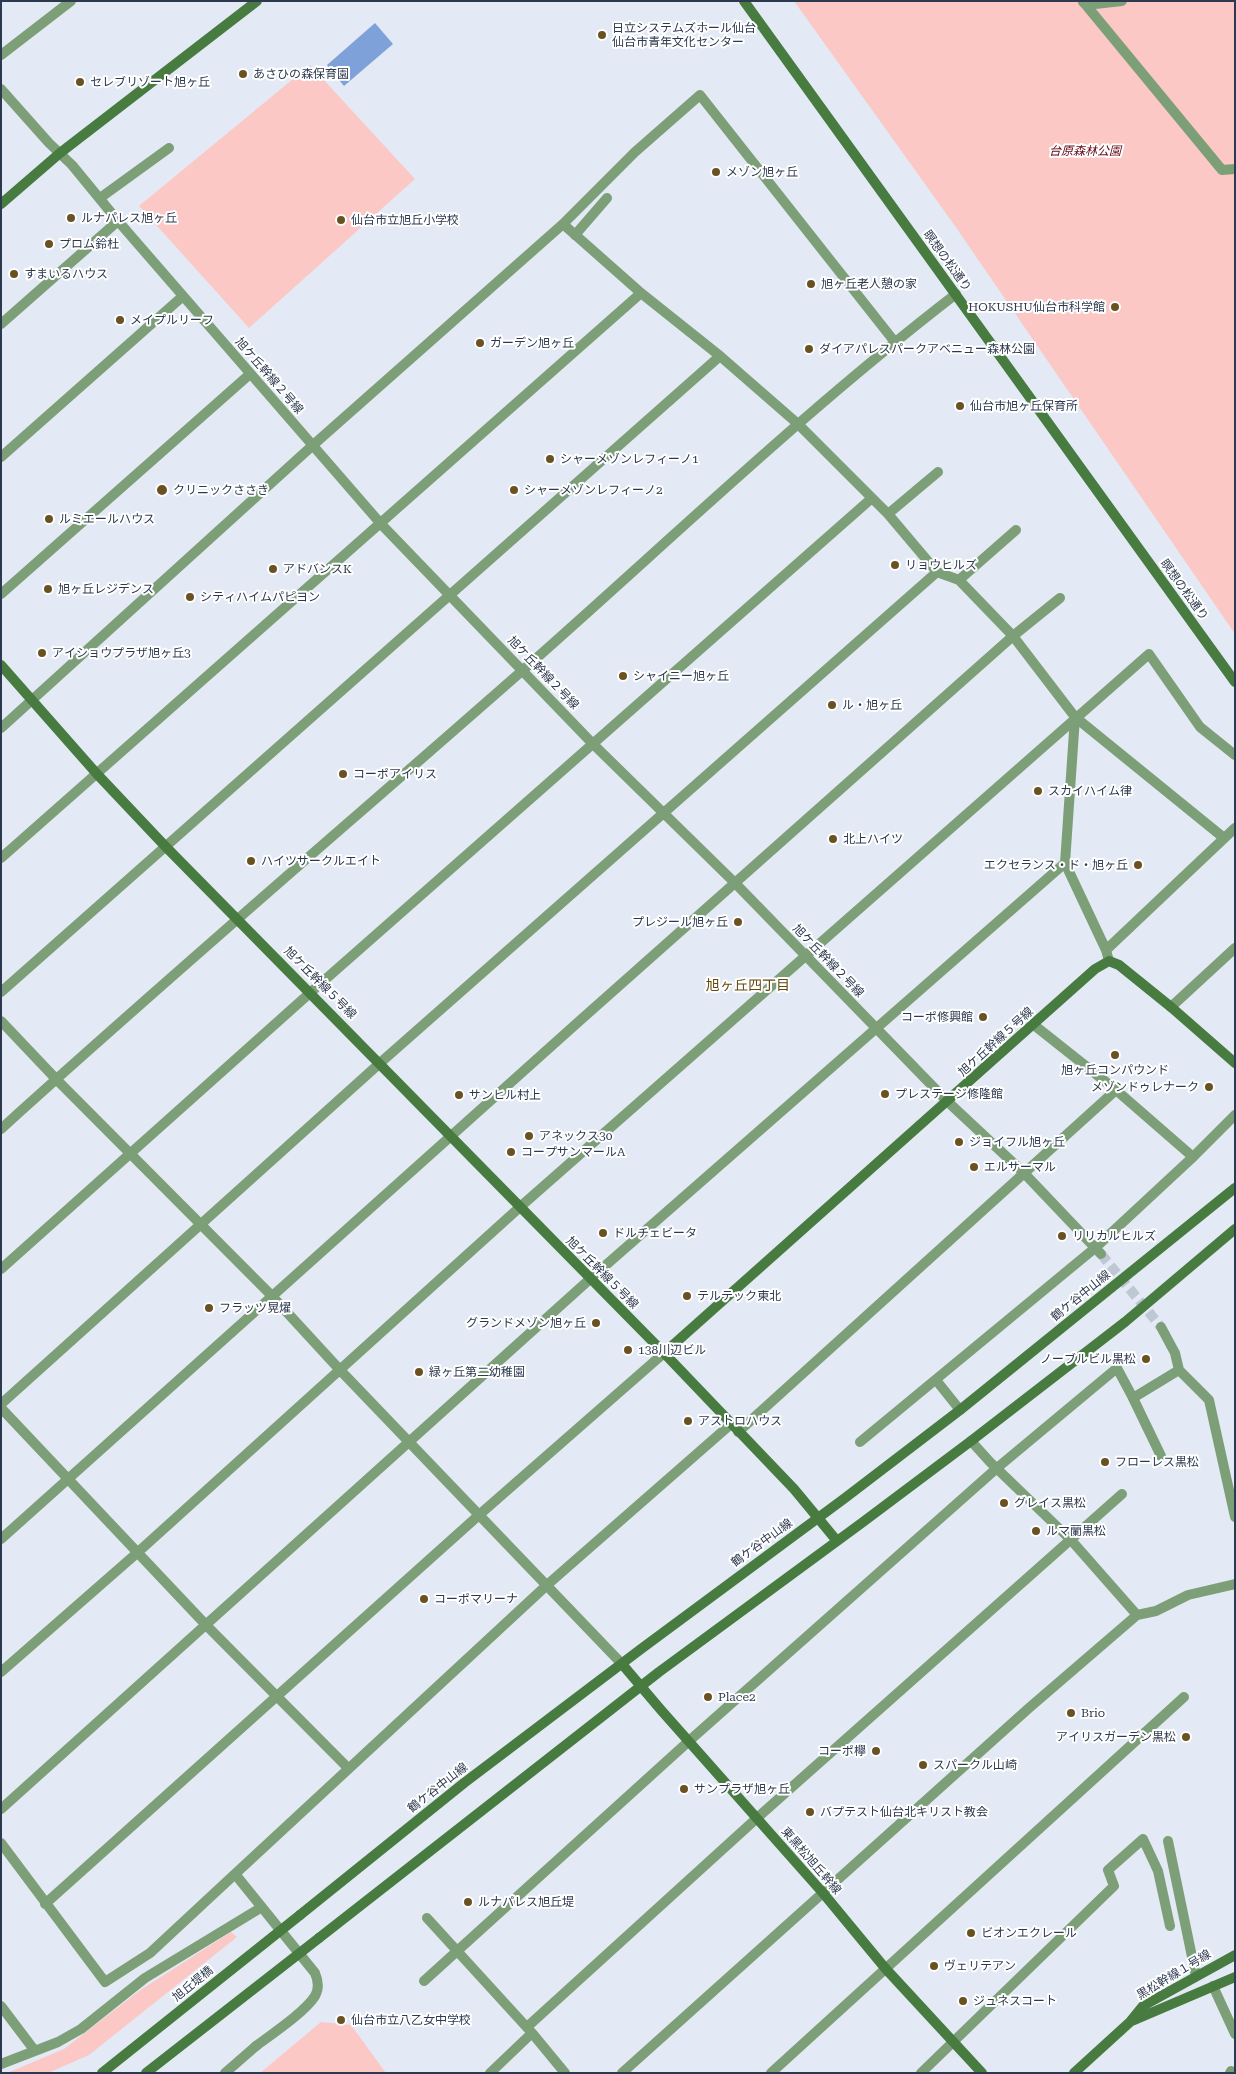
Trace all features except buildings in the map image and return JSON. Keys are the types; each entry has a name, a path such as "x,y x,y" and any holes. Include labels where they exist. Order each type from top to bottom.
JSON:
{"street":[{"path":"1,55 71,1"},
{"path":"1,204 60,153 257,1"},
{"name":"瞑想の松通り","path":"744,1 1235,682"},
{"path":"1084,3 1122,1"},
{"path":"1084,3 1222,170 1235,168"},
{"name":"旭ケ丘幹線２号線","path":"1,89 100,198 381,524 592,743 735,883 948,1102 1024,1173 1098,1251"},
{"path":"1,728 312,446 563,224 635,152 700,95 894,341"},
{"path":"100,198 169,148"},
{"path":"575,235 608,198"},
{"path":"1,324 118,221"},
{"path":"563,224 641,293 720,356 798,424 888,514 937,572 959,580 1013,636 1075,718 1224,838"},
{"path":"1,858 641,293"},
{"path":"1,1129 798,424 894,341 956,294"},
{"path":"1,457 183,296"},
{"path":"1,992 720,356"},
{"path":"1,594 250,374"},
{"path":"888,514 938,472"},
{"path":"1,1269 592,743 872,498"},
{"path":"959,580 1016,530"},
{"path":"1,1404 380,1063 937,572"},
{"path":"1,1539 271,1295 1013,636 1060,598"},
{"path":"1,1672 137,1553 520,1207 804,955 1149,654 1200,727 1235,755"},
{"name":"旭ケ丘幹線５号線","path":"1,665 97,774 165,846 311,992 664,1353 948,1102 1095,969 1109,961"},
{"path":"1075,718 1064,863 1106,950 1109,961 1119,965 1171,1007 1235,1063"},
{"path":"1106,950 1235,828"},
{"path":"1,1808 590,1279 1064,863"},
{"path":"1171,1007 1235,948"},
{"path":"1,1021 56,1079 271,1295 340,1370 622,1664"},
{"path":"1034,1025 1116,1090 1193,1157"},
{"path":"1,1843 105,1982 150,1953 547,1585 734,1428 1116,1090"},
{"path":"860,1442 1098,1251 1235,1115"},
{"name":"鶴ケ谷中山線","path":"300,1914 464,1783 960,1410 1235,1188"},
{"path":"146,2073 640,1686 838,1541 1125,1322 1235,1228"},
{"path":"1161,1327 1175,1353 1178,1370 1209,1400 1235,1517"},
{"path":"45,1904 479,1515 664,1353 818,1517 838,1541"},
{"path":"424,1981 688,1741 997,1468 1117,1368 1161,1456"},
{"path":"1133,1398 1178,1370"},
{"path":"936,1380 960,1410"},
{"path":"1,1408 206,1625 348,1768"},
{"path":"971,1440 985,1457 1071,1540 1138,1615"},
{"path":"490,2073 530,2030 757,1818 1122,1494"},
{"path":"622,2073 1029,1708 1138,1615 1156,1611 1188,1595 1235,1584"},
{"name":"東黒松旭丘幹線","path":"622,1664 823,1892 885,1968 982,2073"},
{"path":"772,2073 1184,1697"},
{"path":"921,2073 1114,1886 1108,1870 1143,1838 1158,1871 1170,1926"},
{"path":"1168,1841 1196,1976"},
{"path":"225,2073 304,2008 316,1995 318,1980 315,1973 235,1874"},
{"path":"1,2064 58,2042 81,2029 145,1978 262,1907"},
{"name":"旭丘堤橋","path":"102,2073 300,1914"},
{"path":"427,1918 459,1950 530,2030 565,2073"},
{"name":"黒松幹線１号線","path":"1074,2073 1130,2022 1142,2006 1235,1955"},
{"name":"黒松幹線１号線","path":"1130,2022 1235,1977"},
{"path":"1213,1986 1235,2034"},
{"path":"1,2006 35,2051"}],"green space":[{"name":"台原森林公園","path":"794,1 1235,1 1235,634 955,226"},
{"path":"310,65 415,179 249,328 139,206"},
{"path":"231,1932 237,1937 89,2055 48,2073 7,2073 64,2049 139,1991"},
{"path":"321,2022 351,2025 386,2073 260,2073"}],"water":[{"path":"375,23 393,44 344,86 327,65"}],"tunnel":[{"path":"1101,1254 1161,1327"}],"place":[{"name":"日立システムズホール仙台 仙台市青年文化センター","path":"602,35"},
{"name":"あさひの森保育園","path":"243,74"},
{"name":"セレブリゾート旭ヶ丘","path":"80,82"},
{"name":"メゾン旭ヶ丘","path":"716,172"},
{"name":"ルナパレス旭ヶ丘","path":"71,218"},
{"name":"仙台市立旭丘小学校","path":"341,220"},
{"name":"プロム鈴杜","path":"49,244"},
{"name":"すまいるハウス","path":"14,274"},
{"name":"旭ヶ丘老人憩の家","path":"811,284"},
{"name":"HOKUSHU仙台市科学館","path":"1115,307"},
{"name":"メイプルリーフ","path":"120,320"},
{"name":"ガーデン旭ヶ丘","path":"480,343"},
{"name":"ダイアパレスパークアベニュー森林公園","path":"809,349"},
{"name":"仙台市旭ヶ丘保育所","path":"960,406"},
{"name":"シャーメゾンレフィーノ1","path":"550,459"},
{"name":"クリニックささき","path":"162,490"},
{"name":"シャーメゾンレフィーノ2","path":"514,490"},
{"name":"ルミエールハウス","path":"49,519"},
{"name":"リョウヒルズ","path":"895,565"},
{"name":"アドバンスK","path":"273,569"},
{"name":"旭ヶ丘レジデンス","path":"48,589"},
{"name":"シティハイムパピヨン","path":"190,597"},
{"name":"アイショウプラザ旭ヶ丘3","path":"42,653"},
{"name":"シャイニー旭ヶ丘","path":"623,676"},
{"name":"ル・旭ヶ丘","path":"832,705"},
{"name":"コーポアイリス","path":"343,774"},
{"name":"スカイハイム律","path":"1038,791"},
{"name":"北上ハイツ","path":"833,839"},
{"name":"ハイツサークルエイト","path":"251,861"},
{"name":"エクセランス・ド・旭ヶ丘","path":"1138,865"},
{"name":"プレジール旭ヶ丘","path":"738,922"},
{"name":"コーポ修興館","path":"983,1017"},
{"name":"旭ヶ丘コンパウンド","path":"1115,1055"},
{"name":"メゾンドゥレナーク","path":"1209,1087"},
{"name":"プレステージ修隆館","path":"885,1094"},
{"name":"サンヒル村上","path":"459,1095"},
{"name":"アネックス30","path":"529,1136"},
{"name":"ジョイフル旭ヶ丘","path":"959,1142"},
{"name":"コープサンマールA","path":"511,1152"},
{"name":"エルサーマル","path":"974,1167"},
{"name":"ドルチェビータ","path":"603,1233"},
{"name":"リリカルヒルズ","path":"1062,1236"},
{"name":"テルテック東北","path":"687,1296"},
{"name":"フラッツ晃燿","path":"209,1308"},
{"name":"グランドメゾン旭ヶ丘","path":"596,1323"},
{"name":"138川辺ビル","path":"628,1350"},
{"name":"ノーブルビル黒松","path":"1146,1359"},
{"name":"緑ヶ丘第二幼稚園","path":"419,1372"},
{"name":"アストロハウス","path":"688,1421"},
{"name":"フローレス黒松","path":"1105,1462"},
{"name":"グレイス黒松","path":"1004,1503"},
{"name":"ルマ蘭黒松","path":"1036,1531"},
{"name":"コーポマリーナ","path":"424,1599"},
{"name":"Place2","path":"708,1697"},
{"name":"Brio","path":"1071,1713"},
{"name":"アイリスガーデン黒松","path":"1186,1737"},
{"name":"コーポ欅","path":"876,1751"},
{"name":"スパークル山崎","path":"923,1765"},
{"name":"サンプラザ旭ヶ丘","path":"684,1789"},
{"name":"バプテスト仙台北キリスト教会","path":"810,1812"},
{"name":"ルナパレス旭丘堤","path":"468,1902"},
{"name":"ビオンエクレール","path":"971,1933"},
{"name":"ヴェリテアン","path":"934,1966"},
{"name":"ジュネスコート","path":"963,2001"},
{"name":"仙台市立八乙女中学校","path":"341,2020"}],"district":[{"name":"旭ヶ丘四丁目","path":"748,986"}]}
